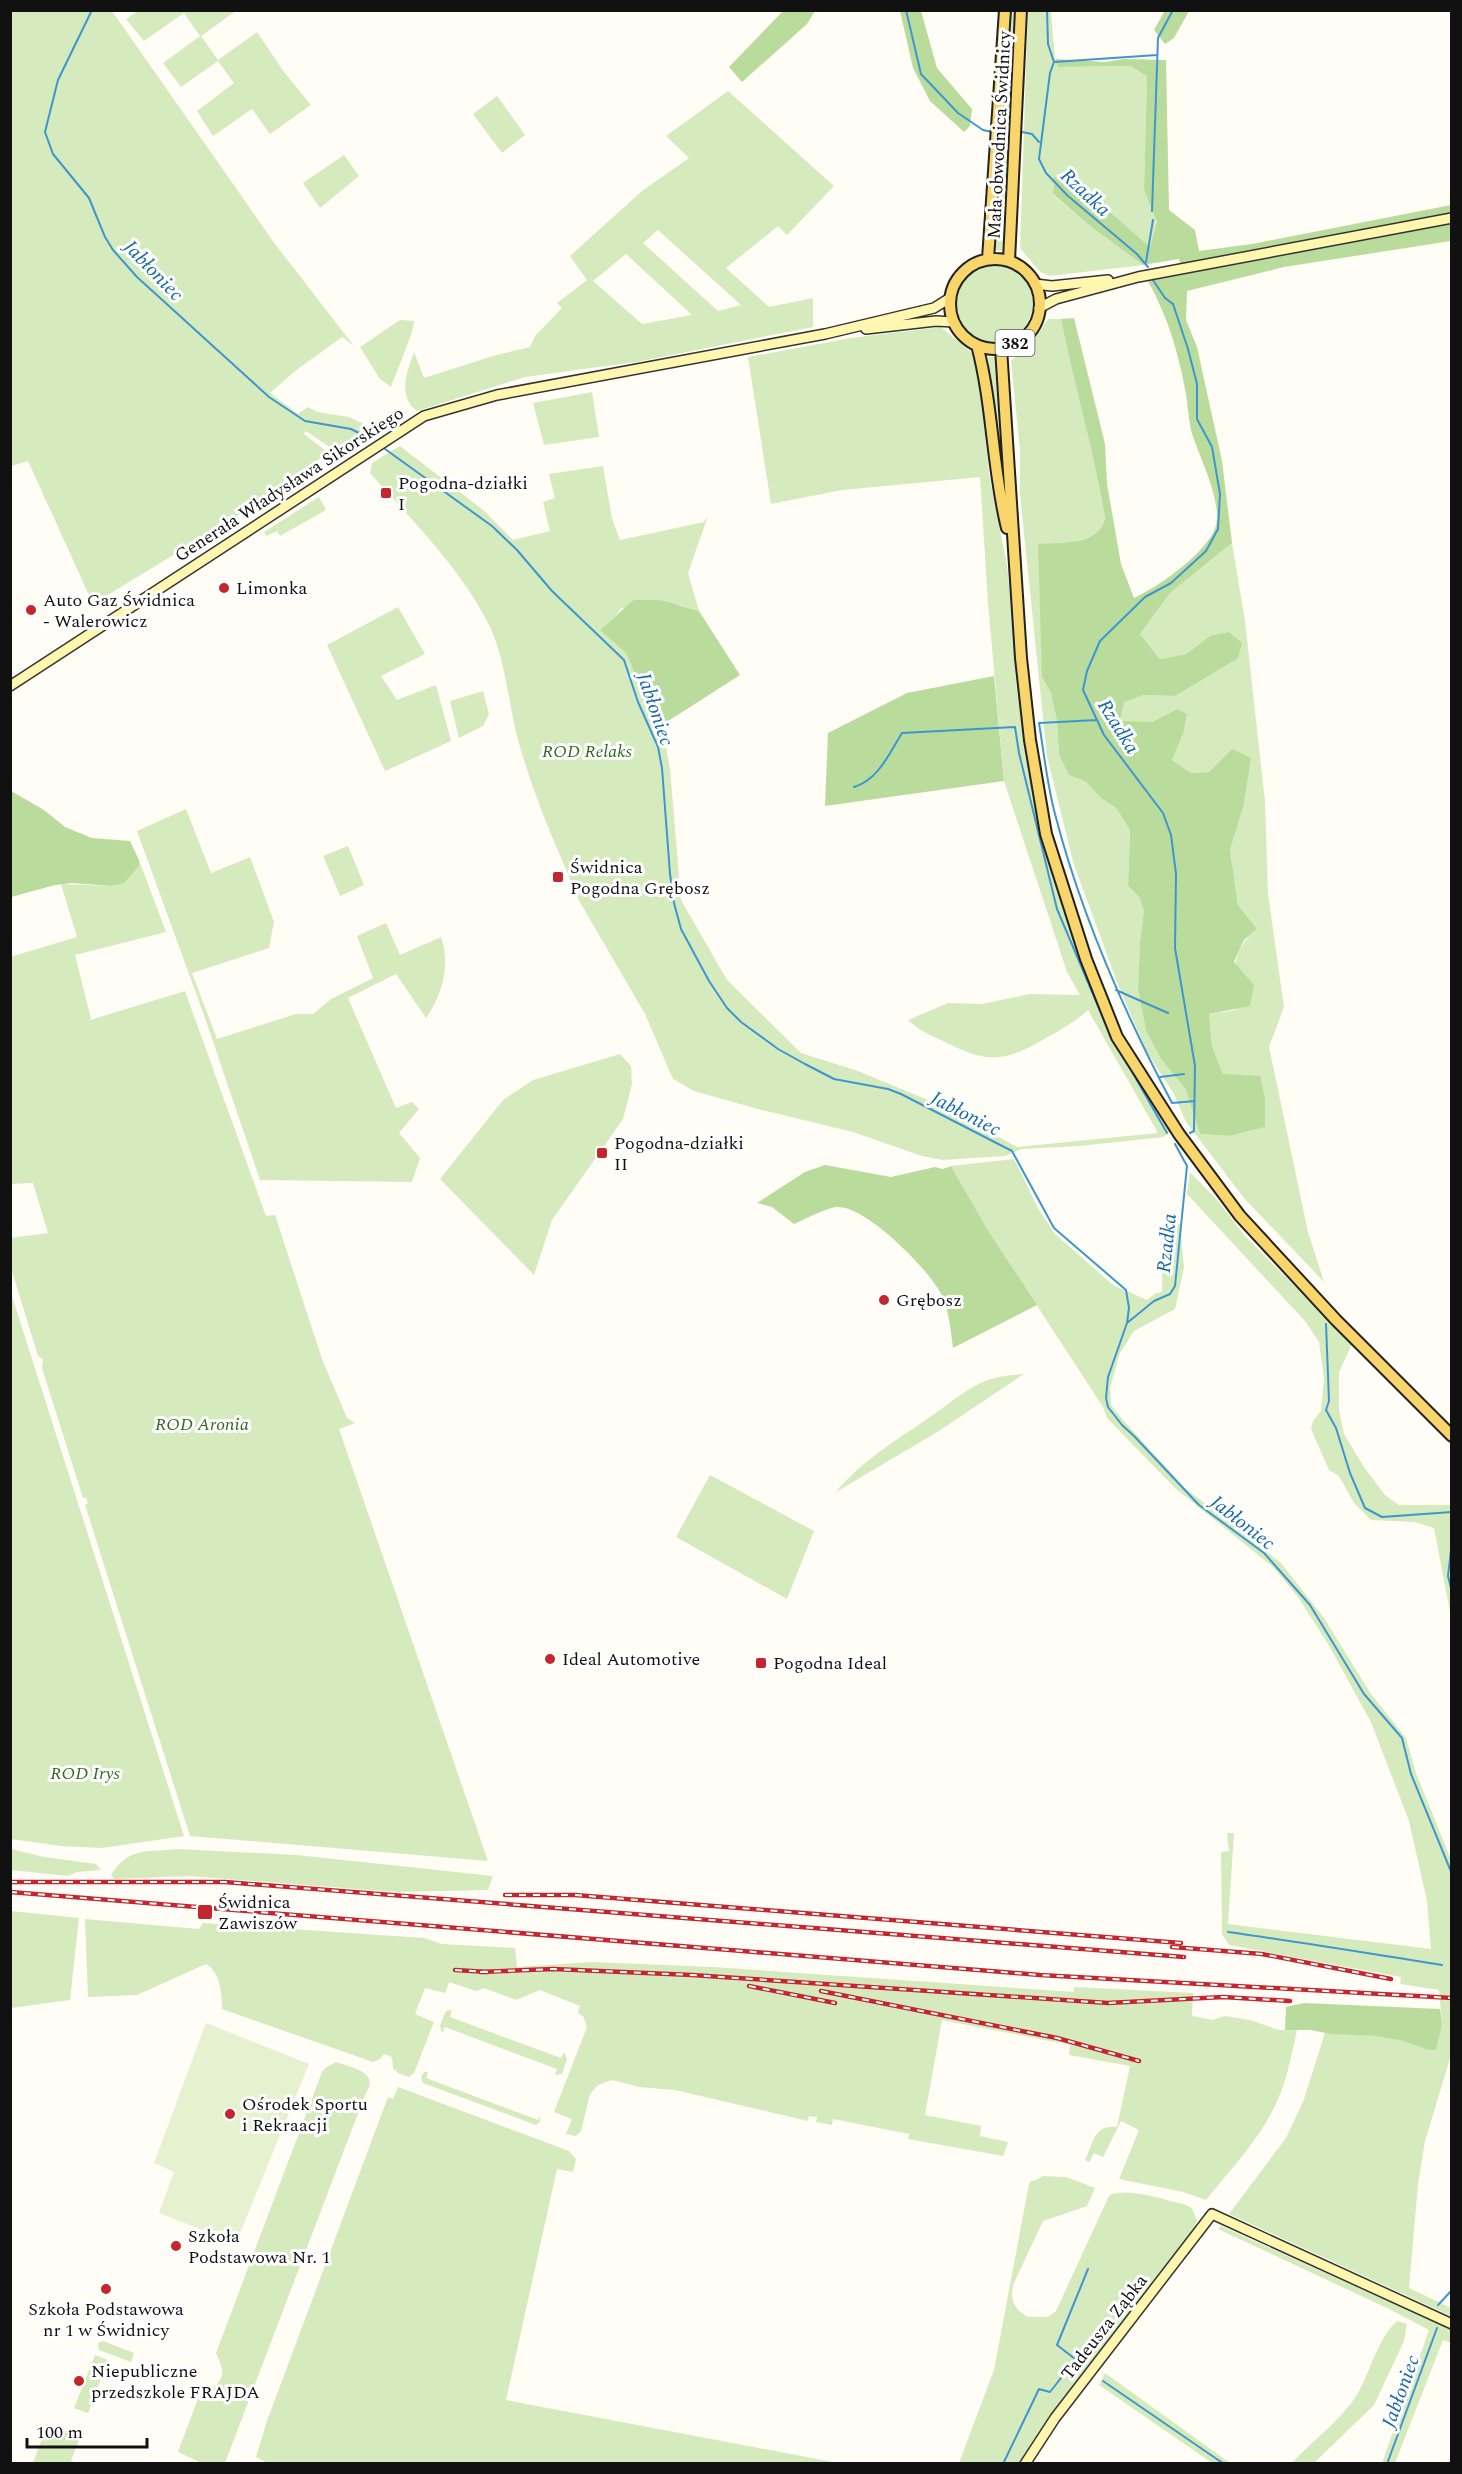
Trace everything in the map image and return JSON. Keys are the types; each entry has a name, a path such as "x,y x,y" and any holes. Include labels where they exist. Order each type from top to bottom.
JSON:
{"main road":[{"name":"Mała obwodnica Świdnicy","path":"988,259 1005,10"},
{"name":"Mała obwodnica Świdnicy","path":"1009,261 1021,10"},
{"path":"954,322 950,298 954,284 963,272 975,263 988,259 1009,261 1029,274 1035,284"},
{"name":"382","path":"954,322 963,336 977,345 1002,348 1013,345 1031,330 1040,308 1035,284"},
{"path":"977,345 984,370 999,492 1014,557"},
{"path":"1002,348 1014,557 1028,729 1046,834 1086,959 1117,1037 1179,1134 1240,1216 1336,1320 1452,1437"}],"street":[{"name":"382","path":"1035,284 1052,286 1137,277 1452,218"},
{"name":"382","path":"1040,308 1056,299 1137,277"},
{"name":"Generała Władysława Sikorskiego","path":"10,686 424,416 497,395 825,334 934,308 950,298"},
{"name":"Generała Władysława Sikorskiego","path":"825,334 936,321 954,322"},
{"name":"Tadeusza Ząbka","path":"1025,2463 1055,2418 1212,2214 1452,2324"}],"green space":[{"path":"11,10 112,11 275,244 354,346 342,337 295,371 270,393 298,414 308,407 317,412 349,417 372,428 367,434 345,448 336,444 331,448 306,431 304,434 326,451 322,457 252,507 93,604 28,461 11,466"},
{"path":"784,10 815,11 807,24 742,82 729,67"},
{"path":"1165,10 1189,11 1174,38 1165,44 1154,30"},
{"path":"138,11 236,11 201,36 218,60 257,32 284,72 311,105 270,134 252,109 213,136 197,111 234,83 218,61 181,87 163,63 200,36 184,13 144,41 126,19"},
{"path":"900,11 921,11 937,68 972,109 970,126 964,132 930,101 913,68"},
{"path":"1011,11 1016,11 1005,251 995,250 1005,146"},
{"path":"1028,11 1051,11 1055,59 1058,67 1130,66 1147,76 1144,190 1157,222 1150,247 1072,180 1054,177 1053,195 1143,265 1050,276 1040,272 1020,248"},
{"path":"1055,59 1105,62 1124,59 1166,60 1169,210 1195,230 1199,251 1252,244 1451,205 1451,241 1284,267 1187,291 1186,320 1197,347 1222,461 1232,543 1170,593 1140,634 1160,659 1186,654 1210,636 1229,632 1242,643 1238,658 1175,696 1144,695 1124,702 1120,721 1152,722 1177,709 1187,714 1183,734 1172,760 1191,773 1209,772 1232,749 1251,758 1243,808 1230,850 1238,905 1257,929 1244,940 1234,962 1254,985 1250,1006 1209,1014 1212,1046 1223,1074 1260,1076 1265,1099 1265,1127 1230,1136 1200,1134 1186,1090 1161,1059 1146,1031 1138,989 1144,911 1139,897 1128,886 1130,830 1116,808 1101,798 1086,782 1069,775 1059,755 1057,721 1051,693 1042,677 1038,544 1088,538 1102,527 1105,518 1061,319 1074,318 1105,444 1107,484 1121,564 1134,598 1167,578 1200,551 1214,531 1217,521 1210,481 1191,430 1185,389 1175,347 1161,307 1148,281 1182,274 1179,259 1143,265 1090,226 1053,194 1054,177 1072,179 1150,247 1157,222 1144,190 1147,76 1130,66 1058,67"},
{"path":"728,91 834,186 787,235 778,226 726,268 769,307 813,298 813,327 636,362 525,377 417,411 411,405 405,391 414,352 424,378 530,347 535,336 562,308 557,303 587,280 570,256 642,191 689,158 666,136","holes":["658,230 741,305 718,311 643,243","626,254 692,315 642,324 593,281"]},
{"path":"497,96 525,135 502,153 473,114"},
{"path":"344,155 359,176 320,208 303,183"},
{"path":"994,264 1009,267 1021,276 1030,288 1033,303 1030,318 1021,330 1009,339 994,342 979,339 967,330 958,318 955,303 958,288 967,276 979,267"},
{"path":"1048,319 1061,319 1105,518 1097,533 1070,543 1042,656 1042,677 1051,693 1057,721 1059,755 1069,775 1086,782 1101,798 1116,808 1130,830 1128,886 1139,897 1144,911 1138,989 1146,1031 1161,1059 1186,1090 1200,1134 1230,1136 1265,1127 1223,1075 1212,1046 1209,1014 1236,1010 1235,966 1237,956 1241,947 1257,929 1238,905 1230,850 1243,808 1232,749 1209,772 1191,773 1172,760 1183,734 1177,709 1152,722 1120,722 1123,702 1144,695 1175,696 1210,636 1186,654 1160,659 1140,634 1170,593 1232,543 1245,621 1265,801 1268,894 1284,1007 1269,1047 1308,1232 1324,1282 1244,1198 1186,1122 1174,1094 1146,1051 1117,982 1073,862 1047,756 1020,495 1020,450 1011,361 1030,346"},
{"path":"400,320 414,321 391,387 380,379 360,347"},
{"name":"ROD Relaks","path":"941,327 971,352 978,362 989,474 1007,565 1024,740 1034,800 1048,856 1105,1019 1172,1131 1163,1137 1080,1146 1022,1149 1005,1156 943,1160 922,1156 853,1132 694,1091 673,1079 645,1014 570,885 570,878 543,815 526,766 500,656 490,627 479,606 451,566 370,473 372,463 400,446 483,510 513,540 550,531 543,502 555,498 549,474 603,466 612,518 620,540 704,522 708,516 688,573 699,611 680,605 621,608 612,622 601,630 626,653 649,708 662,725 670,769 681,900 727,980 801,1053 858,1071 945,1107 1017,1147 1158,1133 1088,1010 1068,1025 1031,1046 996,1058 972,1054 924,1032 908,1020 948,1003 982,1004 1030,994 1080,995 1067,972 1004,781 988,603 980,477 842,490 771,504 748,357 851,338"},
{"path":"988,357 995,357 1003,475 1000,476"},
{"path":"592,392 599,437 544,445 533,403"},
{"path":"319,497 326,510 280,536 277,531 266,536 264,532"},
{"path":"634,600 660,600 699,611 740,675 662,725 649,708 626,653 600,630"},
{"path":"398,607 425,654 381,676 397,700 436,685 451,741 385,771 327,645"},
{"path":"994,676 1004,781 825,806 828,733 907,693"},
{"path":"483,691 489,714 483,726 459,738 450,701"},
{"path":"11,791 44,810 65,827 92,838 130,841 139,860 139,866 124,883 112,886 72,883 55,885 11,897"},
{"path":"186,809 211,873 250,857 274,922 269,948 192,973 217,1039 296,1014 313,1014 331,999 373,978 357,936 386,923 400,955 441,937 445,969 440,989 426,1018 396,974 348,998 396,1108 412,1102 419,1109 399,1133 420,1158 412,1182 260,1180 205,1018 137,831"},
{"path":"348,846 364,885 340,896 323,856"},
{"name":"ROD Aronia","path":"139,860 166,932 75,955 91,1019 87,1021 185,991 266,1216 275,1215 322,1359 347,1418 355,1423 339,1429 488,1861 190,1836 85,1505 88,1503 86,1498 83,1498 42,1368 43,1359 38,1356 11,1268 11,1238 48,1233 33,1183 11,1184 10,957 77,937 61,884 112,886 139,866"},
{"path":"620,1054 631,1066 632,1084 623,1119 552,1220 534,1275 440,1179 503,1100 533,1080"},
{"path":"1014,1159 1039,1210 1055,1234 1113,1285 1147,1300 1156,1293 1162,1292 1163,1230 1171,1221 1180,1224 1184,1268 1175,1309 1134,1331 1120,1353 1110,1388 1111,1405 1185,1488 1281,1563 1324,1618 1371,1694 1406,1738 1416,1773 1452,1862 1451,2055 1425,2141 1418,2184 1409,2288 1451,2308 1451,2316 1229,2214 1286,2138 1303,2102 1325,2033 1375,2036 1403,2041 1428,2050 1442,2024 1439,1990 1400,1984 1401,1977 1229,1945 1222,1934 1221,1852 1229,1851 1227,1833 1234,1833 1228,1924 1431,1949 1427,1901 1409,1821 1371,1722 1328,1644 1298,1597 1273,1567 1175,1488 1107,1418 1103,1407 989,1232 951,1166"},
{"path":"825,1165 891,1177 935,1167 943,1169 951,1166 989,1232 1037,1305 953,1348 947,1310 937,1287 913,1258 881,1228 849,1209 837,1207 794,1224 772,1207 757,1203 805,1172"},
{"path":"1190,1172 1219,1202 1245,1236 1352,1344 1339,1372 1339,1410 1344,1434 1364,1467 1385,1495 1399,1505 1451,1505 1451,1617 1434,1528 1415,1522 1371,1520 1354,1503 1339,1476 1329,1470 1311,1429 1313,1421 1321,1411 1324,1378 1319,1342 1305,1321 1187,1194"},
{"name":"ROD Irys","path":"11,1293 184,1836 102,1848 61,1846 11,1839"},
{"path":"1024,1374 939,1431 836,1492 869,1460 966,1391 992,1379"},
{"path":"710,1475 814,1531 787,1599 676,1537"},
{"path":"11,1849 44,1857 96,1864 101,1870 77,1872 68,1876 11,1870"},
{"path":"177,1849 297,1855 493,1876 488,1890 396,1892 190,1876 114,1879 111,1875 125,1859 132,1855 147,1851"},
{"path":"11,1911 79,1918 70,2000 11,2008"},
{"path":"85,1919 199,1929 203,1923 424,1938 442,1944 515,1948 517,1967 592,1962 713,1967 1074,1992 1074,1987 1193,1993 1192,2016 1212,2020 1225,2016 1250,2020 1279,2030 1297,2030 1278,2101 1250,2145 1206,2200 1183,2192 1119,2179 1139,2130 1121,2121 1103,2157 1094,2153 1089,2162 1085,2160 1099,2132 1109,2127 1117,2127 1130,2066 1069,2055 1070,2045 942,2020 925,2115 981,2126 980,2136 1008,2142 1003,2156 908,2139 909,2134 833,2119 832,2125 816,2122 817,2117 809,2116 808,2121 675,2090 639,2087 612,2080 598,2085 590,2094 581,2131 576,2136 566,2134 572,2119 554,2112 587,2027 583,2016 578,2013 580,2006 540,1990 516,2000 484,1988 476,1991 449,1982 445,1993 425,1988 415,2014 434,2022 414,2073 409,2077 398,2073 393,2068 392,2057 384,2054 373,2062 222,2009 221,1990 217,1977 211,1967 206,1964 137,1995 88,1997"},
{"path":"1304,2003 1440,2009 1442,2024 1436,2050 1375,2036 1285,2030 1286,2007"},
{"path":"452,2010 450,2017 561,2058 564,2052 567,2059 562,2074 555,2075 557,2069 445,2027 443,2032 441,2031 440,2025 446,2011"},
{"name":"Ośrodek Sportu i Rekraacji","path":"206,2023 309,2064 236,2243 232,2242 230,2245 222,2242 223,2238 159,2213 174,2172 154,2163"},
{"path":"336,2062 363,2072 370,2081 369,2087 225,2463 201,2463 178,2452 202,2388 214,2387 221,2379 221,2367 216,2353 322,2072"},
{"path":"424,2072 428,2072 426,2078 538,2120 540,2116 540,2122 536,2125 423,2083 421,2077"},
{"path":"398,2087 569,2151 576,2159 573,2172 557,2169 506,2400 838,2463 269,2464 256,2457 267,2421 388,2097 393,2099"},
{"path":"1043,2176 1066,2177 1095,2188 1087,2206 1043,2221 1013,2285 1014,2304 1028,2317 1048,2317 1056,2311 1109,2196 1116,2193 1135,2193 1186,2205 1192,2208 1197,2221 1194,2229 1053,2412 1020,2463 959,2463 994,2370 1029,2184 1032,2180"},
{"path":"1221,2226 1448,2328 1451,2322 1451,2343 1443,2340 1395,2463 1382,2463 1429,2330 1218,2229"},
{"path":"1397,2321 1407,2324 1404,2341 1374,2405 1314,2463 1292,2463 1334,2422 1357,2395 1384,2337"},
{"path":"103,2341 134,2353 131,2362 99,2350 98,2343"},
{"path":"95,2355 108,2360 88,2413 74,2408"},
{"path":"1105,2373 1230,2463 1212,2463 1099,2385"},
{"path":"47,2424 80,2437 71,2461 76,2463 33,2463"}],"waterway":[{"name":"Jabłoniec","path":"92,10 58,80 45,132 53,154 89,198 105,237 113,250 137,277 269,397 305,421 351,429 363,435"},
{"name":"Rzadka","path":"906,10 921,74 958,113 983,130 992,132"},
{"name":"Rzadka","path":"1047,10 1048,44 1054,62 1050,73 1039,159 1046,173 1068,196 1137,254 1148,267"},
{"path":"1152,211 1158,38 1173,10"},
{"path":"1054,62 1157,55"},
{"name":"Rzadka","path":"1022,132 1032,134 1039,142"},
{"path":"1146,262 1153,220"},
{"name":"Rzadka","path":"1153,280 1165,298 1173,304 1188,349 1197,384 1197,419 1212,447 1220,494 1218,529 1206,551 1171,583 1145,597 1100,641 1087,671 1083,690 1104,735 1163,813 1171,835 1176,874 1175,948 1195,1066 1194,1131 1190,1133"},
{"name":"Jabłoniec","path":"385,449 492,526 517,550 552,591 624,660 638,702 658,747 662,768 670,874 681,929 709,981 727,1008 741,1022 778,1049 834,1079 888,1089 901,1094 1012,1151 1054,1228 1126,1290 1129,1308 1127,1323 1108,1377 1106,1398 1108,1407 1122,1425 1199,1505 1264,1553 1310,1605 1364,1694 1402,1738 1411,1774 1452,1874"},
{"path":"1097,720 1039,723 1055,814 1077,889 1105,961 1137,1033 1172,1103 1195,1101"},
{"path":"854,787 870,779 902,733 1015,727 1019,753 1057,909 1109,1032"},
{"path":"1116,990 1168,1013"},
{"path":"1118,1047 1167,1133"},
{"path":"1160,1077 1184,1074"},
{"name":"Rzadka","path":"1127,1323 1154,1301 1170,1294 1175,1286 1187,1166 1175,1144"},
{"path":"1326,1324 1329,1401 1326,1410 1336,1428 1350,1473 1365,1508 1382,1517 1452,1512"},
{"path":"1452,1541 1448,1576 1452,1592"},
{"path":"1228,1932 1442,1965"},
{"path":"1079,2362 1057,2345 1088,2269"},
{"name":"Jabłoniec","path":"1438,2305 1452,2290"},
{"name":"Jabłoniec","path":"1387,2464 1437,2328"},
{"path":"1003,2464 1039,2389 1050,2392 1075,2360"},
{"path":"1103,2381 1224,2464"}],"railway":[{"path":"10,1882 225,1882 1184,1957"},
{"path":"10,1892 1040,1975 1452,1998"},
{"path":"505,1895 575,1895 1181,1943"},
{"path":"1172,1947 1262,1954 1391,1979"},
{"path":"480,1972 553,1969 692,1975 1108,2003 1223,1997 1290,2001"},
{"path":"455,1970 488,1972"},
{"path":"749,1986 835,2003"},
{"path":"821,1991 1057,2038 1139,2061"}],"place":[{"name":"Pogodna-działki I","path":"386,493"},
{"name":"Limonka","path":"224,588"},
{"name":"Auto Gaz Świdnica - Walerowicz","path":"31,610"},
{"name":"Świdnica Pogodna Grębosz","path":"558,877"},
{"name":"Pogodna-działki II","path":"602,1153"},
{"name":"Grębosz","path":"884,1300"},
{"name":"Ideal Automotive","path":"550,1659"},
{"name":"Pogodna Ideal","path":"761,1663"},
{"name":"Świdnica Zawiszów","path":"205,1912"},
{"name":"Ośrodek Sportu i Rekraacji","path":"230,2114"},
{"name":"Szkoła Podstawowa Nr. 1","path":"176,2246"},
{"name":"Szkoła Podstawowa nr 1 w Świdnicy","path":"106,2289"},
{"name":"Niepubliczne przedszkole FRAJDA","path":"79,2381"}]}
